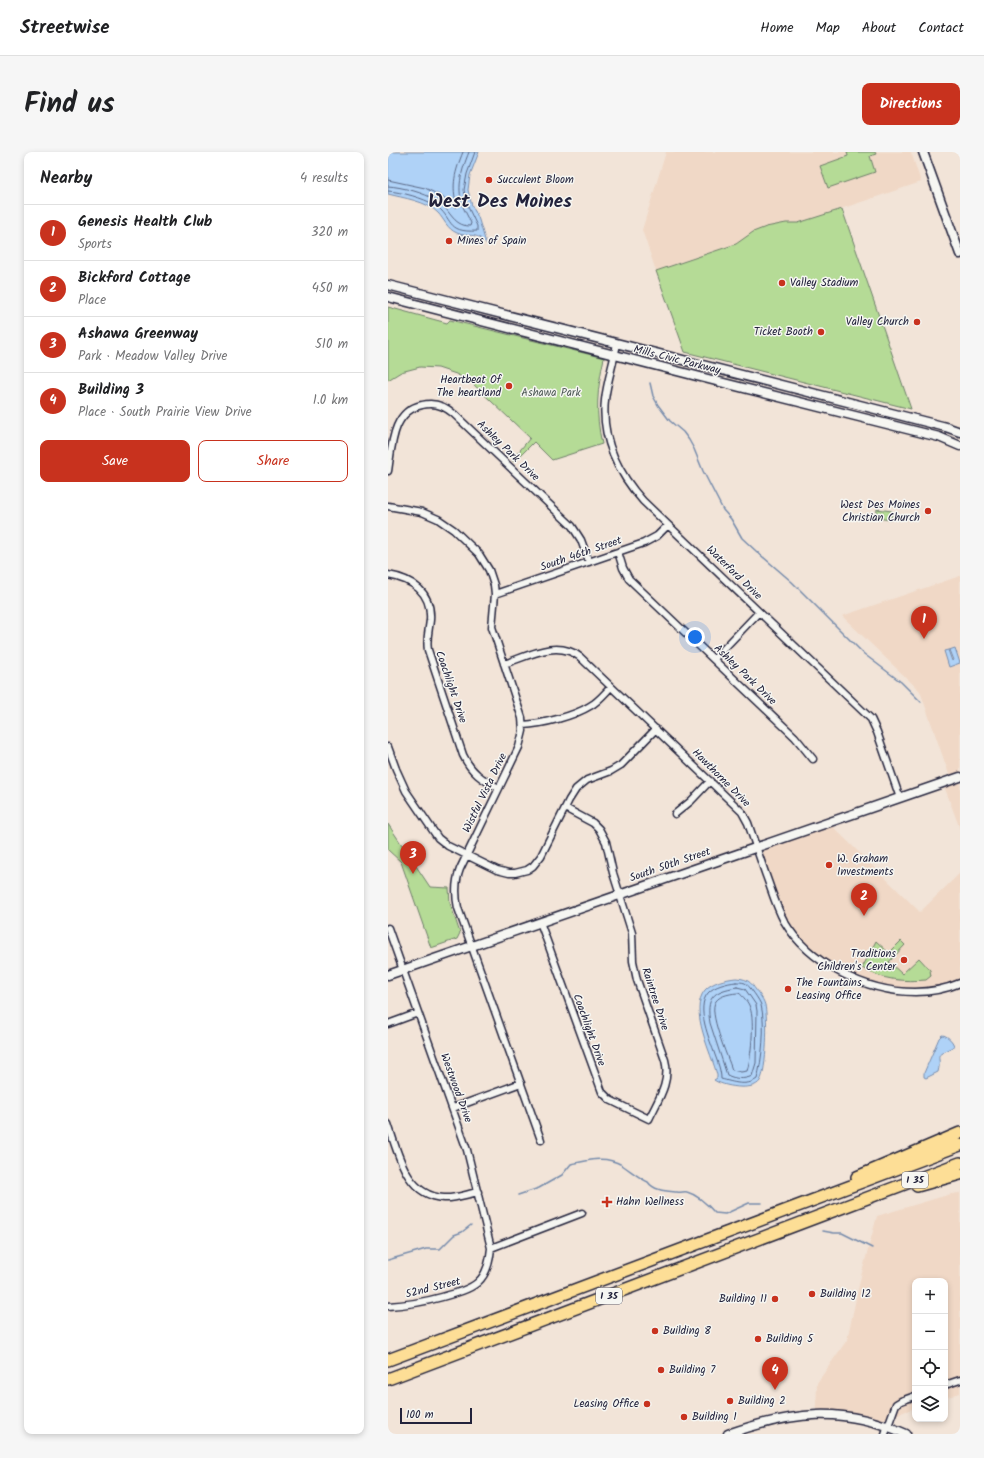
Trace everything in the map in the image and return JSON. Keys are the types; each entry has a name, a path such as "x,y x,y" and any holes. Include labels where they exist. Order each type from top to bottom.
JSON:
{"highway":[{"path":"802,1205 844,1182 960,1133"},
{"name":"I 35","path":"388,1360 960,1145"},
{"name":"I 35","path":"388,1379 960,1163"},
{"path":"870,1197 890,1194 960,1174"}],"main road":[{"path":"924,152 960,254"},
{"name":"Mills Civic Parkway","path":"388,285 946,427 960,432"},
{"name":"Mills Civic Parkway","path":"388,297 940,436 959,443"},
{"name":"South 50th Street","path":"388,975 960,777"},
{"path":"728,1434 779,1419 811,1415 834,1415 860,1418 887,1430 906,1434"}],"street":[{"name":"Waterford Drive","path":"617,343 607,389 605,413 606,425 612,450 621,471 631,487 643,501 871,719 900,798"},
{"name":"Ashley Park Drive","path":"388,471 395,430 401,418 417,406 430,404 443,407 454,414 572,526 581,540 589,562"},
{"name":"Wistful Vista Drive","path":"388,506 422,512 446,524 475,550 484,562 492,577 495,594 492,627 524,725 519,747 457,876 456,892 458,908 541,1140"},
{"name":"South 46th Street","path":"495,594 651,540 668,525"},
{"name":"Ashley Park Drive","path":"618,552 623,568 629,579 795,737 813,759"},
{"name":"Coachlight Drive","path":"388,575 402,578 414,584 419,588 427,600 430,614 427,635 428,650 463,755 466,762 475,774 481,779 499,788"},
{"path":"714,659 759,612"},
{"name":"Hawthorne Drive","path":"504,664 551,649 564,649 576,654 611,686 742,812 748,823 778,909 790,930 813,955 845,974 877,987 915,992 934,991 960,984"},
{"path":"524,725 542,724 584,709 594,704 611,686"},
{"path":"388,747 398,775 406,791 435,835 443,842 466,855 503,872 515,873 527,870 538,862 572,795 582,784 621,765 656,729"},
{"path":"675,814 691,801 710,781"},
{"name":"Raintree Drive","path":"565,808 593,823 603,835 632,933 633,961 637,980 667,1069 666,1082 649,1119"},
{"name":"Coachlight Drive","path":"540,922 602,1092 610,1100 649,1119"},
{"name":"Westwood Drive","path":"388,928 467,1150 491,1248 490,1259"},
{"path":"388,1024 418,1013"},
{"path":"453,1108 521,1083"},
{"path":"388,1124 405,1171 410,1180 420,1190 432,1196 445,1198 478,1192"},
{"path":"491,1248 582,1213"},
{"name":"52nd Street","path":"388,1306 413,1304 471,1288 486,1272 490,1259"},
{"path":"948,1384 960,1380"},
{"path":"887,1430 896,1404 912,1397"}],"shaded area":[{"path":"666,152 911,152 921,182 656,271 642,230"},
{"path":"960,576 960,829 943,783 951,780 920,691 842,616"},
{"path":"828,822 920,912 960,873 960,983 915,992 864,982 813,955 784,920 756,847"},
{"path":"960,1193 960,1393 948,1397 948,1278 912,1278 912,1409 875,1422 816,1415 817,1383 847,1340 861,1276 877,1216 951,1194"}],"green space":[{"path":"847,152 875,152 876,154 870,156 875,172 828,188 820,166 848,156"},
{"path":"842,209 911,409 685,352 656,271 736,244 753,232 766,227 786,223 798,223"},
{"name":"Ashawa Park","path":"388,307 447,323 450,320 604,358 598,401 598,422 602,444 552,460 534,442 514,462 512,460 530,438 472,383 456,374 438,368 420,367 401,372 388,380"},
{"path":"877,509 892,511 891,520 876,518"},
{"path":"388,824 430,887 449,888 450,903 460,933 457,939 431,948 401,862 388,850"},
{"path":"876,941 889,953 901,941 905,945 889,962 902,974 919,958 930,970 931,976 926,980 901,980 885,978 862,968"}],"water":[{"path":"388,152 479,152 470,175 468,190 472,206 478,217 486,243 478,237 461,234 454,231 438,213 428,206 414,200 388,194"},
{"path":"955,648 960,663 949,667 944,651 948,650 952,661 953,660 949,650"},
{"path":"736,978 748,981 752,985 761,997 765,1005 766,1012 767,1032 762,1075 760,1081 756,1084 744,1087 730,1086 714,1080 717,1078 717,1075 703,1032 699,1009 700,999 708,987 719,981"},
{"path":"942,1035 950,1039 954,1047 939,1056 938,1072 926,1078 924,1077 924,1073 939,1038"}],"waterway":[{"path":"650,383 653,396 658,405 670,421 683,432 689,440 723,510 731,519 742,538 792,582 864,654 901,682 921,702"},
{"path":"518,1195 539,1188 562,1175 571,1164 603,1159 622,1165 657,1189 691,1193 715,1213 725,1214 749,1203 762,1203"},
{"path":"388,1260 426,1249 440,1249 454,1235 462,1232 471,1225"},
{"path":"823,1231 842,1233 872,1248"}],"place":[{"name":"Succulent Bloom","path":"489,180"},
{"name":"Mines of Spain","path":"449,241"},
{"name":"Valley Stadium","path":"782,283"},
{"name":"Valley Church","path":"917,322"},
{"name":"Ticket Booth","path":"821,332"},
{"name":"Heartbeat Of The heartland","path":"509,386"},
{"name":"West Des Moines Christian Church","path":"928,511"},
{"name":"Genesis Health Club","path":"924,639"},
{"name":"W. Graham Investments","path":"829,865"},
{"name":"Ashawa Greenway","path":"413,874"},
{"name":"Bickford Cottage","path":"864,916"},
{"name":"Traditions Children's Center","path":"904,960"},
{"name":"The Fountains Leasing Office","path":"788,989"},
{"name":"Hahn Wellness","path":"607,1202"},
{"name":"Building 12","path":"812,1294"},
{"name":"Building 11","path":"775,1299"},
{"name":"Building 8","path":"655,1331"},
{"name":"Building 5","path":"758,1339"},
{"name":"Building 7","path":"661,1370"},
{"name":"Building 3","path":"775,1390"},
{"name":"Building 2","path":"730,1401"},
{"name":"Leasing Office","path":"647,1404"},
{"name":"Building 1","path":"684,1417"}],"district":[{"name":"West Des Moines","path":"500,202"}]}
